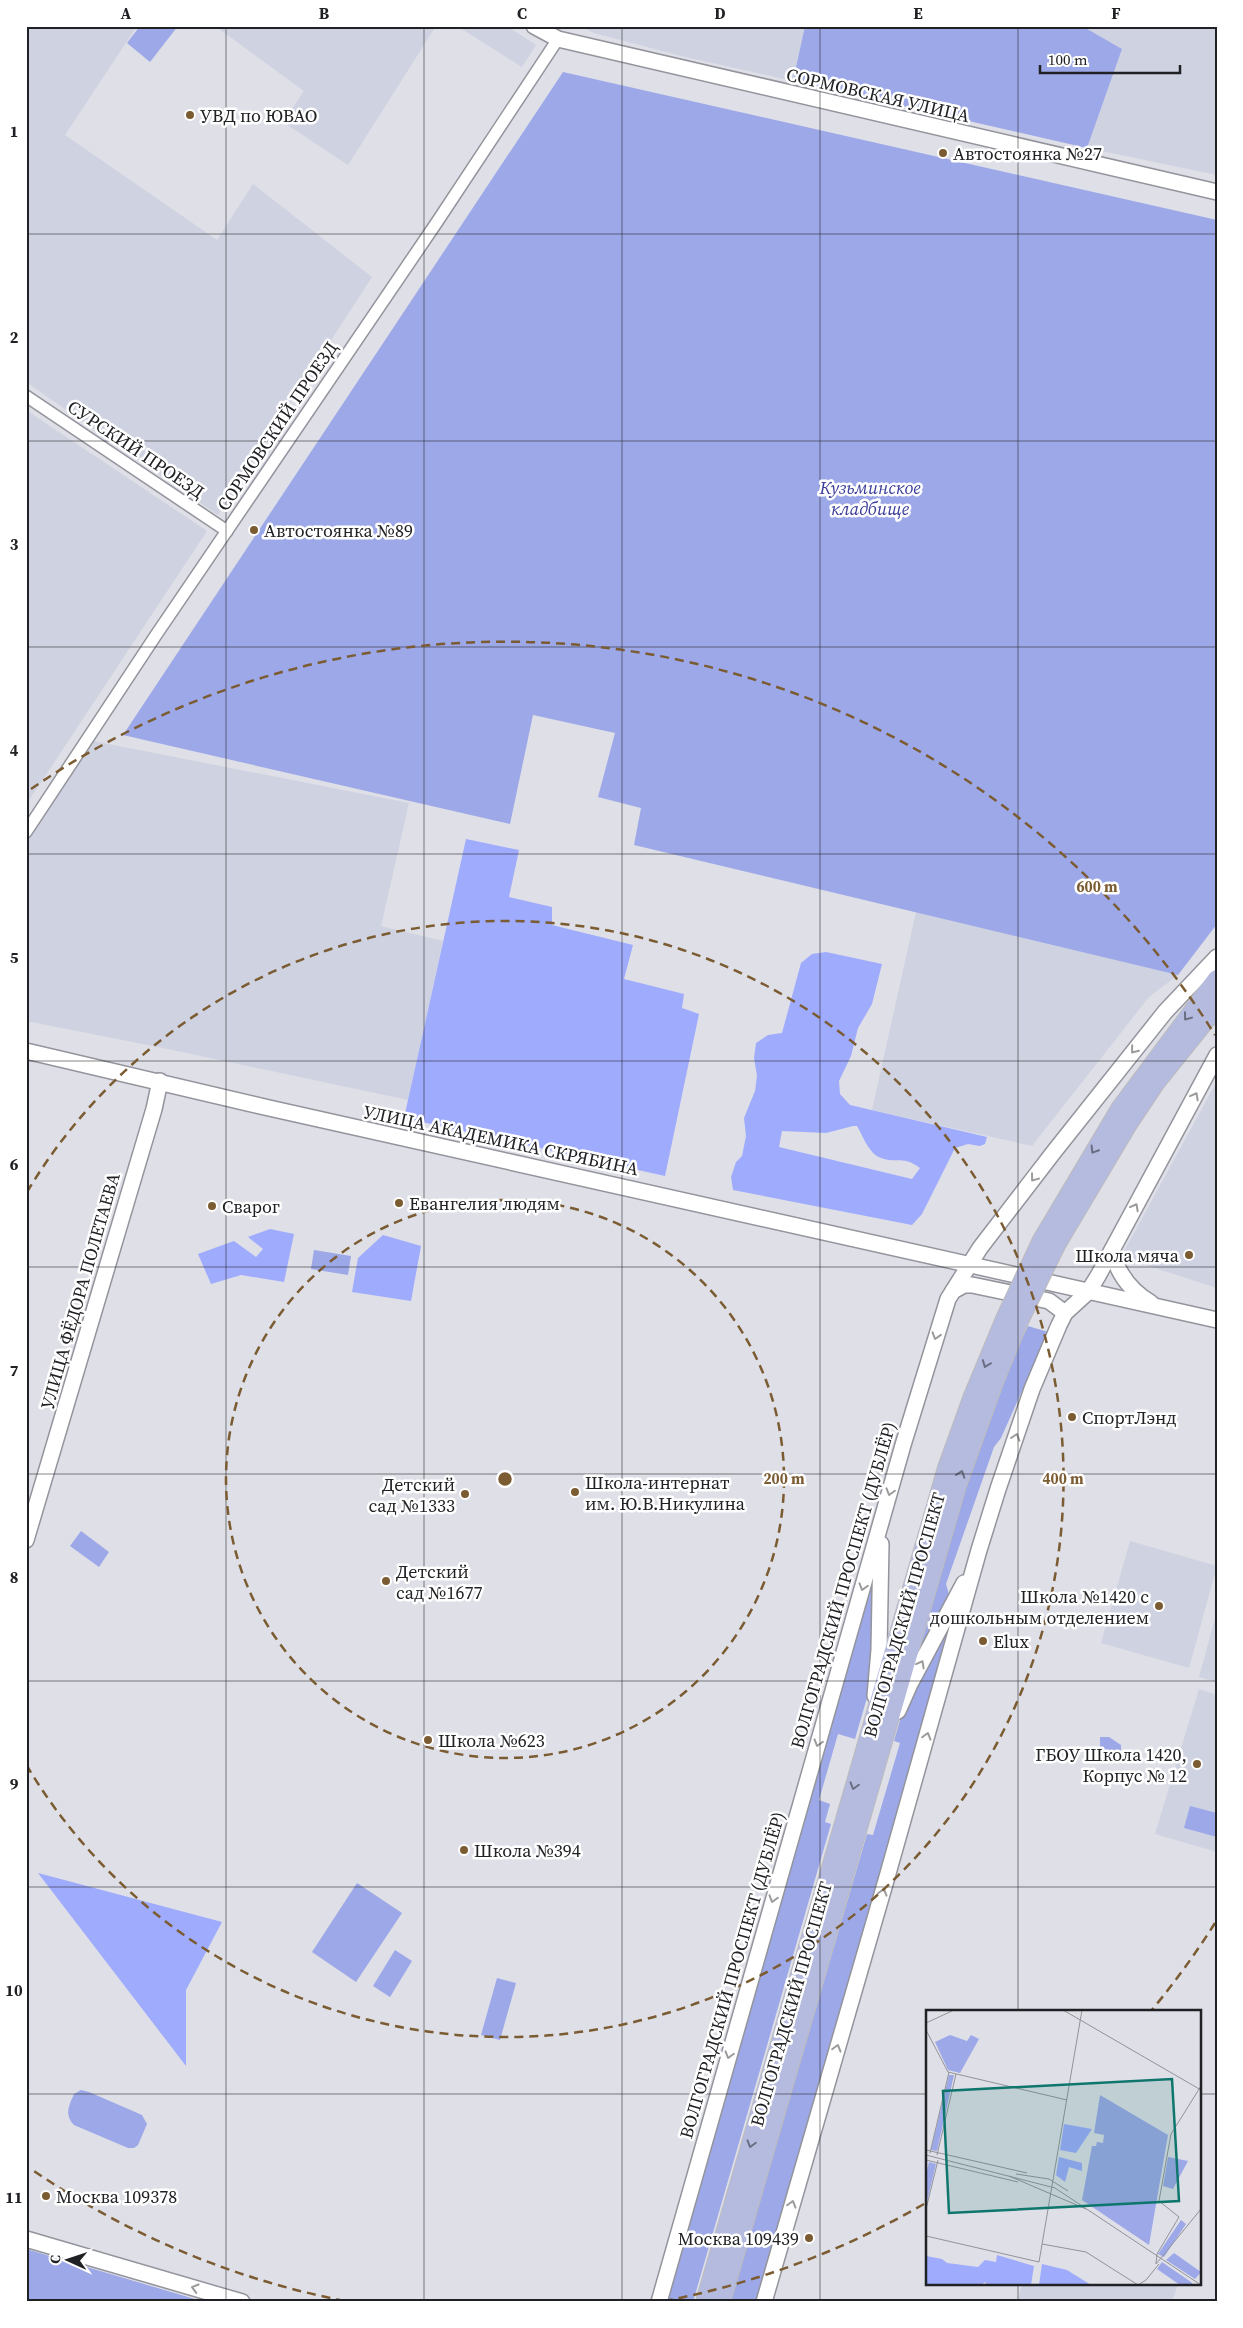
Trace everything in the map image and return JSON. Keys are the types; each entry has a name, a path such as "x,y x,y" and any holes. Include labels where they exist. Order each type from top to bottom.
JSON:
{"main road":[{"name":"СОРМОВСКАЯ УЛИЦА","path":"534,26 558,40 1217,192"},
{"name":"ВОЛГОГРАДСКИЙ ПРОСПЕКТ (ДУБЛЁР)","path":"659,2302 905,1436 948,1299 969,1264 1053,1153 1165,1012 1217,957"},
{"name":"ВОЛГОГРАДСКИЙ ПРОСПЕКТ","path":"705,2302 947,1468 976,1387 1011,1321 1049,1242 1120,1109 1217,979"},
{"name":"ВОЛГОГРАДСКИЙ ПРОСПЕКТ","path":"1049,1242 1156,1082 1217,1006"},
{"name":"УЛИЦА АКАДЕМИКА СКРЯБИНА","path":"26,1051 270,1108 969,1264 992,1279 1056,1295 1088,1292 1217,1320"},
{"path":"764,2302 888,1876 979,1550 1032,1389 1065,1313 1088,1292 1217,1055"},
{"name":"УЛИЦА ФЁДОРА ПОЛЕТАЕВА","path":"26,1540 154,1109 160,1081"},
{"path":"1112,1250 1118,1268 1127,1284 1142,1298 1155,1306"},
{"path":"953,1290 972,1284 1049,1301 1065,1313"},
{"name":"ВОЛГОГРАДСКИЙ ПРОСПЕКТ","path":"721,2302 957,1485 994,1382 1011,1321"},
{"path":"868,1739 878,1671 881,1523"},
{"path":"874,1773 910,1684 979,1550"},
{"path":"26,2239 242,2302"}],"street":[{"name":"СОРМОВСКИЙ ПРОЕЗД","path":"26,832 558,40"},
{"name":"СУРСКИЙ ПРОЕЗД","path":"26,396 227,531"}],"shaded area":[{"path":"26,26 137,26 65,135 217,240 253,184 372,277 218,515 26,382"},
{"path":"215,26 436,26 348,165 283,122 304,91"},
{"path":"457,26 507,26 536,45 522,67"},
{"path":"580,26 805,26 793,81 681,56 594,33"},
{"path":"1082,26 1217,26 1217,175 1087,148 1122,49"},
{"path":"26,410 207,531 26,805"},
{"path":"93,741 409,803 381,926 443,941 408,1100 26,1021 26,840"},
{"path":"466,839 519,850 509,897 552,907 552,925 633,945 624,979 684,994 682,1008 699,1014 665,1176 404,1118"},
{"path":"916,912 1178,975 1149,997 1032,1146 872,1110"},
{"path":"826,952 882,964 872,1004 858,1028 851,1056 839,1081 840,1094 850,1105 987,1137 985,1144 980,1146 968,1144 955,1148 922,1214 912,1225 733,1190 731,1177 736,1162 742,1156 746,1136 744,1118 755,1091 757,1076 754,1058 756,1043 768,1035 782,1033 801,963 812,954","holes":["857,1126 870,1149 877,1156 887,1160 909,1162 920,1168 912,1179 779,1147 782,1131 826,1133"]},
{"path":"1217,1081 1217,1288 1121,1257"},
{"path":"270,1229 294,1234 284,1282 241,1275 211,1284 198,1254 234,1241 256,1257 263,1249 248,1237"},
{"path":"383,1235 421,1246 411,1301 352,1292 358,1258"},
{"name":"Школа №1420 с дошкольным отделением","path":"1130,1541 1217,1566 1189,1668 1101,1643"},
{"path":"1217,1611 1217,1682 1199,1677"},
{"name":"ГБОУ Школа 1420, Корпус № 12","path":"1199,1689 1217,1695 1217,1852 1155,1834"},
{"path":"38,1873 222,1922 186,1990 186,2066"},
{"path":"1021,2286 1177,2286 1172,2302 1017,2302"}],"green space":[{"path":"140,26 178,26 150,62 127,43"},
{"path":"805,26 1082,26 1122,49 1087,148 793,81"},
{"name":"Кузьминское кладбище","path":"563,72 1217,220 1217,924 1178,975 634,845 641,808 598,797 615,733 533,715 510,824 123,735"},
{"path":"314,1250 351,1256 348,1275 311,1269"},
{"path":"1028,1326 1048,1332 1001,1438 994,1447 946,1584 950,1598 909,1674 961,1497 991,1411"},
{"path":"81,1531 109,1552 99,1567 70,1546"},
{"path":"876,1576 873,1677 855,1739 838,1734 819,1800 830,1804 825,1822 831,1824 693,2302 660,2302 870,1577"},
{"path":"961,1600 759,2302 730,2302 867,1834 873,1835 900,1743 894,1741 907,1696"},
{"path":"1100,1737 1109,1737 1121,1745 1121,1752 1100,1753"},
{"path":"1190,1806 1217,1813 1217,1837 1184,1828"},
{"path":"357,1883 402,1913 356,1982 312,1952"},
{"path":"395,1950 412,1961 390,1997 373,1986"},
{"path":"497,1978 516,1983 500,2040 481,2035"},
{"path":"81,2090 142,2115 147,2124 138,2145 134,2148 128,2148 74,2125 69,2117 68,2110 74,2094"},
{"path":"26,2249 205,2302 26,2302"}],"place":[{"name":"УВД по ЮВАО","path":"190,115"},
{"name":"Автостоянка №27","path":"943,153"},
{"name":"Автостоянка №89","path":"254,530"},
{"name":"Евангелия людям","path":"399,1203"},
{"name":"Сварог","path":"212,1206"},
{"name":"Школа мяча","path":"1189,1255"},
{"name":"СпортЛэнд","path":"1072,1417"},
{"name":"Школа-интернат им. Ю.В.Никулина","path":"575,1492"},
{"name":"Детский сад №1333","path":"465,1494"},
{"name":"Детский сад №1677","path":"386,1581"},
{"name":"Школа №1420 с дошкольным отделением","path":"1159,1606"},
{"name":"Elux","path":"983,1641"},
{"name":"Школа №623","path":"428,1740"},
{"name":"ГБОУ Школа 1420, Корпус № 12","path":"1197,1764"},
{"name":"Школа №394","path":"464,1850"},
{"name":"Москва 109378","path":"46,2196"},
{"name":"Москва 109439","path":"809,2238"}]}
